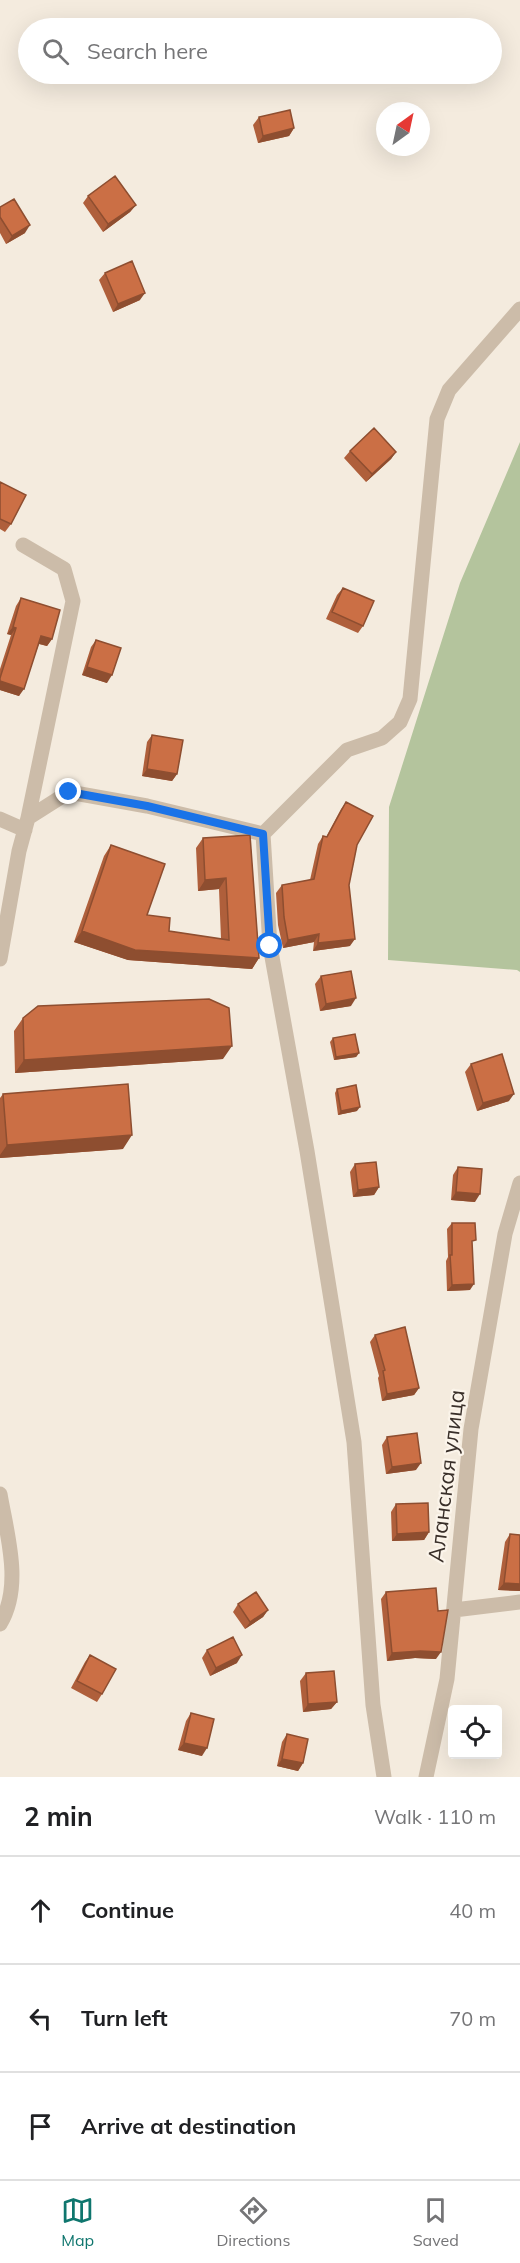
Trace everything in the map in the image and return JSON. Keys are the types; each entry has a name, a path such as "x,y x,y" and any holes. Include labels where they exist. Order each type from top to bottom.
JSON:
{"street":[{"path":"384,1777 373,1705 354,1442 307,1150 270,946 263,834 347,750 382,738 400,722 411,699 436,419 449,390 520,309"},
{"path":"0,959 19,851 73,601 64,569 23,545"},
{"path":"0,819 26,824 69,792 147,806 263,834"},
{"name":"Аланская улица","path":"426,1777 447,1679 471,1429 505,1234 520,1183"},
{"path":"0,1494 12,1566 8,1610 0,1624"},
{"path":"454,1610 520,1602"}],"green space":[{"path":"520,442 520,972 388,960 389,807 460,583"}],"building":[{"path":"290,110 294,128 263,136 259,117"},
{"path":"115,176 136,205 108,224 88,196"},
{"path":"14,199 30,225 12,236 0,217 0,207"},
{"path":"132,261 145,293 118,304 105,273"},
{"path":"374,428 396,452 372,474 350,451"},
{"path":"0,482 26,495 11,524 0,519"},
{"path":"343,588 374,601 363,626 332,612"},
{"path":"21,598 60,610 52,639 41,636 24,689 0,681 16,628 13,627"},
{"path":"96,640 121,648 112,675 87,667"},
{"path":"152,735 183,740 177,774 147,769"},
{"path":"346,802 373,816 357,845 349,885 355,939 318,943 319,934 288,940 282,885 314,879 323,836 327,837"},
{"path":"250,835 259,958 135,950 82,931 111,845 165,864 147,915 170,918 169,931 229,940 226,878 205,880 203,838"},
{"path":"351,971 356,998 326,1004 321,976"},
{"path":"209,999 229,1008 232,1046 24,1060 23,1018 38,1006"},
{"path":"355,1034 359,1053 336,1057 333,1038"},
{"path":"502,1054 514,1094 483,1103 471,1064"},
{"path":"128,1084 132,1135 7,1145 3,1094"},
{"path":"356,1085 360,1107 341,1111 337,1089"},
{"path":"376,1162 379,1187 358,1190 355,1164"},
{"path":"458,1167 482,1169 480,1194 456,1192"},
{"path":"452,1223 475,1223 476,1240 472,1241 474,1284 452,1285 450,1255 452,1255"},
{"path":"405,1327 419,1388 387,1394 383,1371 385,1370 375,1335"},
{"path":"417,1433 421,1463 392,1467 387,1437"},
{"path":"428,1503 429,1532 397,1534 396,1504"},
{"path":"510,1534 520,1535 520,1584 504,1583"},
{"path":"436,1588 438,1611 448,1610 441,1652 392,1653 386,1592"},
{"path":"256,1592 268,1610 250,1622 238,1604"},
{"path":"233,1637 242,1655 216,1668 207,1650"},
{"path":"90,1655 116,1669 102,1694 77,1681"},
{"path":"334,1671 337,1702 308,1704 306,1673"},
{"path":"191,1713 214,1719 207,1748 184,1743"},
{"path":"287,1734 308,1739 303,1763 282,1759"}],"route":[{"path":"69,792 147,806 263,834 270,946"}]}
